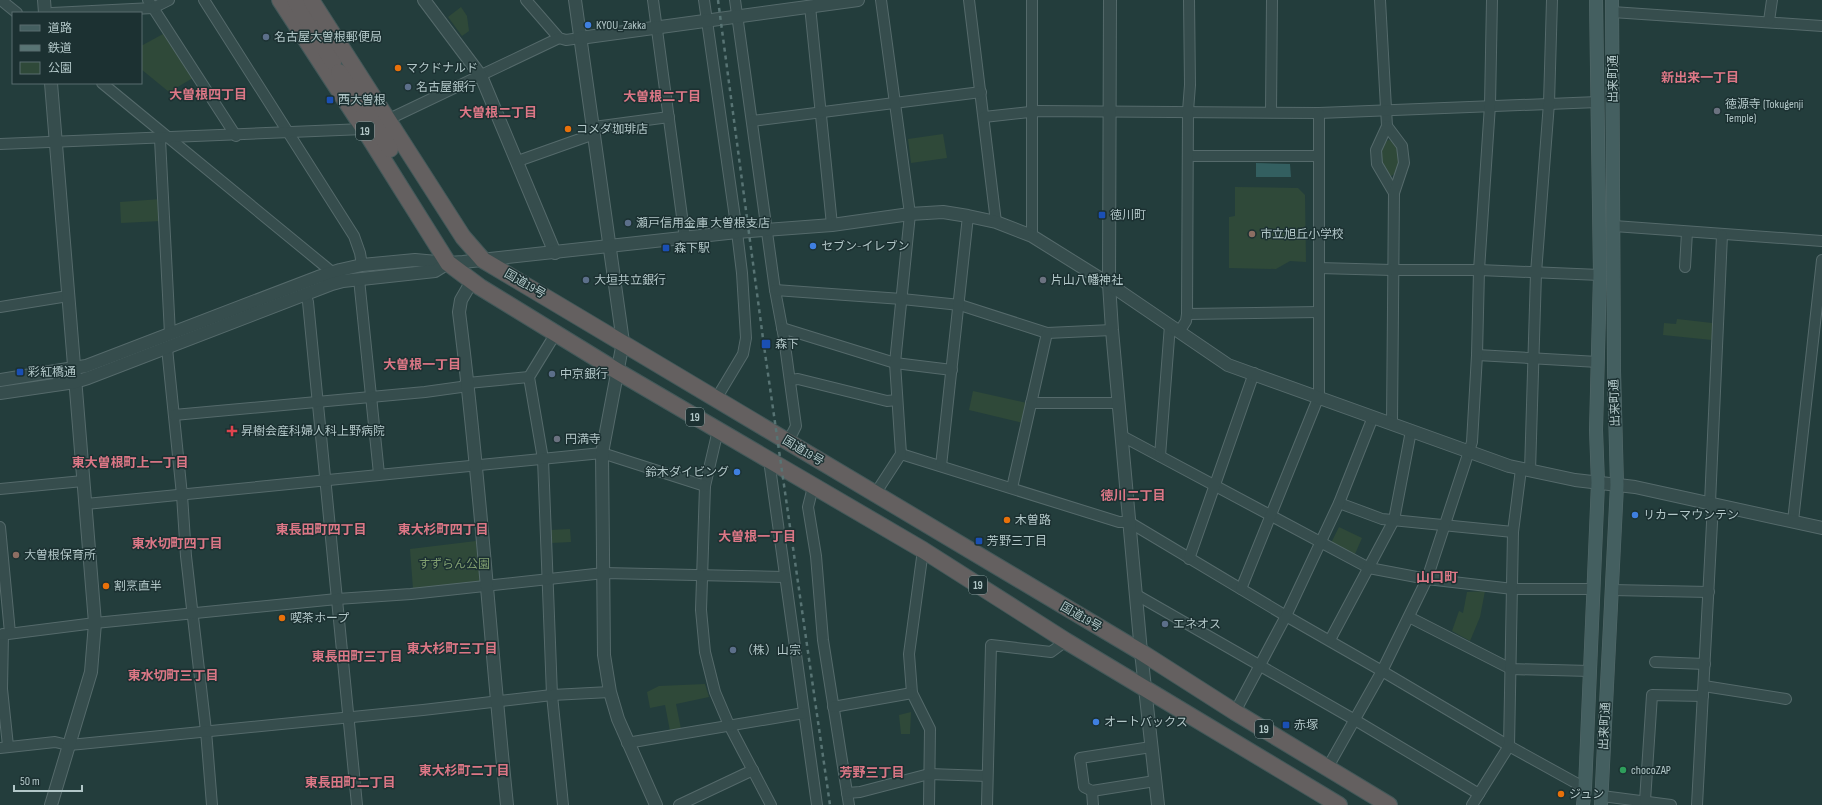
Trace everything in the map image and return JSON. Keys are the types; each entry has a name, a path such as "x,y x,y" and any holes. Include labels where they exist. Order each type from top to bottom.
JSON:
{"highway":[{"name":"国道19号","path":"280,0 364,129 448,263 472,281 617,371 922,550 1066,641 1338,805"},
{"path":"295,0 390,149"},
{"name":"国道19号","path":"311,0 463,238 482,260 622,342 1140,652 1234,712 1328,767 1388,805"},
{"path":"304,37 312,41 339,71"}],"main road":[{"name":"出来町通","path":"1583,805 1585,788 1598,483 1596,430 1600,274 1596,0"},
{"name":"出来町通","path":"1601,800 1617,485 1614,370 1612,6"}],"street":[{"path":"1,0 16,12"},
{"path":"44,0 45,12"},
{"path":"63,12 150,4 169,0"},
{"path":"204,0 290,133 354,236 360,253 362,265"},
{"path":"424,0 481,76 518,161 555,253"},
{"path":"526,0 559,38 566,40 858,0"},
{"path":"575,0 622,342 602,453 604,655 610,692 627,743 656,805"},
{"path":"653,0 685,239"},
{"path":"704,0 737,232 745,311 746,346 743,354 716,399"},
{"path":"735,0 766,230 796,426 788,442"},
{"path":"875,494 901,454 895,363 910,214 881,0"},
{"path":"968,0 981,92 996,222"},
{"path":"1032,0 1032,236"},
{"path":"1110,0 1109,284 1140,652 1158,805"},
{"path":"1160,456 1175,329 1186,320 1187,314 1188,111 1190,85 1189,0"},
{"path":"1271,112 1272,0"},
{"path":"1380,0 1387,126 1376,150 1377,164 1394,193"},
{"path":"1328,767 1382,671 1427,579 1472,442 1477,355 1479,270 1490,105 1492,0"},
{"path":"1472,805 1509,746 1513,532 1525,470 1534,359 1536,273 1549,103 1552,0"},
{"path":"1769,21 1772,0"},
{"path":"150,4 236,136"},
{"path":"810,6 832,225"},
{"path":"1612,6 1822,26"},
{"path":"387,120 559,38"},
{"path":"51,84 95,623 91,672 51,805"},
{"path":"103,84 164,138 332,272"},
{"path":"752,122 981,92"},
{"path":"984,117 1032,112 1110,111 1319,113 1490,105 1598,102"},
{"path":"1240,589 1319,396 1319,113"},
{"path":"518,161 594,131 669,117"},
{"path":"1387,126 1402,146 1404,163 1394,193 1392,270 1392,423"},
{"path":"0,144 236,136 364,129"},
{"path":"164,138 170,334"},
{"path":"1188,156 1319,156"},
{"path":"0,380 86,366 332,272 362,265 415,260 448,263 482,260 685,239 737,232 832,225 910,214 943,212 996,222 1032,236 1109,284 1228,365 1525,470 1575,480 1636,487 1822,528"},
{"path":"941,466 960,305 968,216"},
{"path":"1614,226 1822,241"},
{"path":"1685,267 1687,232"},
{"path":"1697,805 1705,664 1722,234"},
{"path":"1793,521 1822,260"},
{"path":"0,393 75,382 332,284 359,279 436,271 448,263"},
{"path":"1319,268 1479,270 1600,274"},
{"path":"359,279 379,474"},
{"path":"472,281 460,300 459,312 477,466 496,702 507,805"},
{"path":"775,290 902,298 960,305 1047,333 1112,330"},
{"path":"305,294 308,302 357,805"},
{"path":"0,307 68,296"},
{"path":"1187,314 1319,312"},
{"path":"782,328 895,363 952,370"},
{"path":"556,333 529,378 544,459 552,695 563,805"},
{"path":"1012,488 1047,333"},
{"path":"167,348 192,614 206,731 212,805"},
{"path":"1477,355 1598,362"},
{"path":"1189,559 1254,373"},
{"path":"174,415 461,387 468,383 529,378"},
{"path":"790,380 798,379 887,401 897,400"},
{"path":"1031,403 1118,403"},
{"path":"1234,712 1286,616 1339,503 1373,417"},
{"path":"718,430 705,486 701,610 705,652 715,692 729,725 771,805"},
{"path":"1330,640 1394,520 1412,431"},
{"path":"1122,436 1270,517 1369,568 1427,579 1513,589 1593,589"},
{"path":"86,504 602,453 705,486"},
{"path":"901,454 1119,522 1129,522 1286,616 1330,640 1509,746 1585,788"},
{"path":"769,460 817,805"},
{"path":"0,489 83,481"},
{"path":"813,487 808,507 816,556 823,640 832,708 849,805"},
{"path":"1339,503 1382,519 1513,532"},
{"path":"0,527 4,634 2,689 4,747 55,742 68,745 348,718 552,695 610,692"},
{"path":"922,550 909,654 912,693 930,729 929,805"},
{"path":"4,634 95,623 337,599 411,594 604,574 785,577"},
{"path":"1612,590 1708,592"},
{"path":"1135,594 1355,720 1479,794"},
{"path":"1409,618 1511,669 1590,671"},
{"path":"986,805 991,645 1051,652 1066,641"},
{"path":"1655,662 1705,664"},
{"path":"1704,686 1786,699"},
{"path":"832,708 912,693"},
{"path":"1645,802 1652,695 1703,696"},
{"path":"627,743 804,713"},
{"path":"1151,747 1080,758 1084,787 1092,791 1155,781"},
{"path":"679,805 753,770"},
{"path":"847,793 860,792 929,774 987,776"},
{"path":"1092,791 1093,805"},
{"path":"1601,800 1671,805"}],"green space":[{"path":"461,7 467,16 469,31 462,36 448,17"},
{"path":"163,34 193,78 169,92 142,70 142,45"},
{"path":"943,134 947,158 911,163 908,139"},
{"path":"1388,140 1393,141 1400,160 1398,169 1391,176 1389,176 1386,172 1380,153 1384,144"},
{"path":"1235,187 1298,188 1305,195 1306,262 1290,261 1276,269 1229,268 1229,217 1235,216"},
{"path":"161,199 162,221 121,223 120,202"},
{"path":"1677,319 1712,323 1712,340 1663,335 1664,323 1676,324"},
{"path":"973,391 1027,403 1023,423 969,410"},
{"path":"1339,527 1362,538 1355,554 1331,543"},
{"path":"570,529 571,542 551,543 550,530"},
{"name":"すずらん公園","path":"476,541 480,582 413,589 410,549"},
{"path":"1485,591 1480,617 1470,641 1452,631 1459,611 1463,613 1467,592"},
{"path":"705,684 709,697 676,704 681,729 670,731 665,705 650,708 647,692 659,686"},
{"path":"911,712 910,734 901,734 899,715"}],"water":[{"path":"1256,163 1290,164 1291,177 1256,177"}],"railway":[{"path":"718,0 764,346 830,805"}],"place":[{"name":"KYOU_Zakka","path":"588,25"},
{"name":"名古屋大曽根郵便局","path":"266,37"},
{"name":"マクドナルド","path":"398,68"},
{"name":"名古屋銀行","path":"408,87"},
{"name":"西大曽根","path":"330,100"},
{"name":"徳源寺 (Tokugenji Temple)","path":"1717,111"},
{"name":"コメダ珈琲店","path":"568,129"},
{"name":"徳川町","path":"1102,215"},
{"name":"瀬戸信用金庫 大曽根支店","path":"628,223"},
{"name":"市立旭丘小学校","path":"1252,234"},
{"name":"セブン-イレブン","path":"813,246"},
{"name":"森下駅","path":"666,248"},
{"name":"大垣共立銀行","path":"586,280"},
{"name":"片山八幡神社","path":"1043,280"},
{"name":"森下","path":"766,344"},
{"name":"彩紅橋通","path":"20,372"},
{"name":"中京銀行","path":"552,374"},
{"name":"昇樹会産科婦人科上野病院","path":"232,431"},
{"name":"円満寺","path":"557,439"},
{"name":"鈴木ダイビング","path":"737,472"},
{"name":"リカーマウンテン","path":"1635,515"},
{"name":"木曽路","path":"1007,520"},
{"name":"芳野三丁目","path":"979,541"},
{"name":"大曽根保育所","path":"16,555"},
{"name":"割烹直半","path":"106,586"},
{"name":"喫茶ホープ","path":"282,618"},
{"name":"エネオス","path":"1165,624"},
{"name":"（株）山宗","path":"733,650"},
{"name":"オートバックス","path":"1096,722"},
{"name":"赤塚","path":"1286,725"},
{"name":"chocoZAP","path":"1623,770"},
{"name":"ジュン","path":"1561,794"}],"district":[{"name":"新出来一丁目","path":"1700,78"},
{"name":"大曽根四丁目","path":"208,95"},
{"name":"大曽根二丁目","path":"662,97"},
{"name":"大曽根二丁目","path":"498,113"},
{"name":"大曽根一丁目","path":"422,365"},
{"name":"東大曽根町上一丁目","path":"130,463"},
{"name":"徳川二丁目","path":"1133,496"},
{"name":"東長田町四丁目","path":"321,530"},
{"name":"東大杉町四丁目","path":"443,530"},
{"name":"大曽根一丁目","path":"757,537"},
{"name":"東水切町四丁目","path":"177,544"},
{"name":"山口町","path":"1437,577"},
{"name":"東大杉町三丁目","path":"452,649"},
{"name":"東長田町三丁目","path":"357,657"},
{"name":"東水切町三丁目","path":"173,676"},
{"name":"東大杉町二丁目","path":"464,771"},
{"name":"芳野三丁目","path":"872,773"},
{"name":"東長田町二丁目","path":"350,783"}]}
